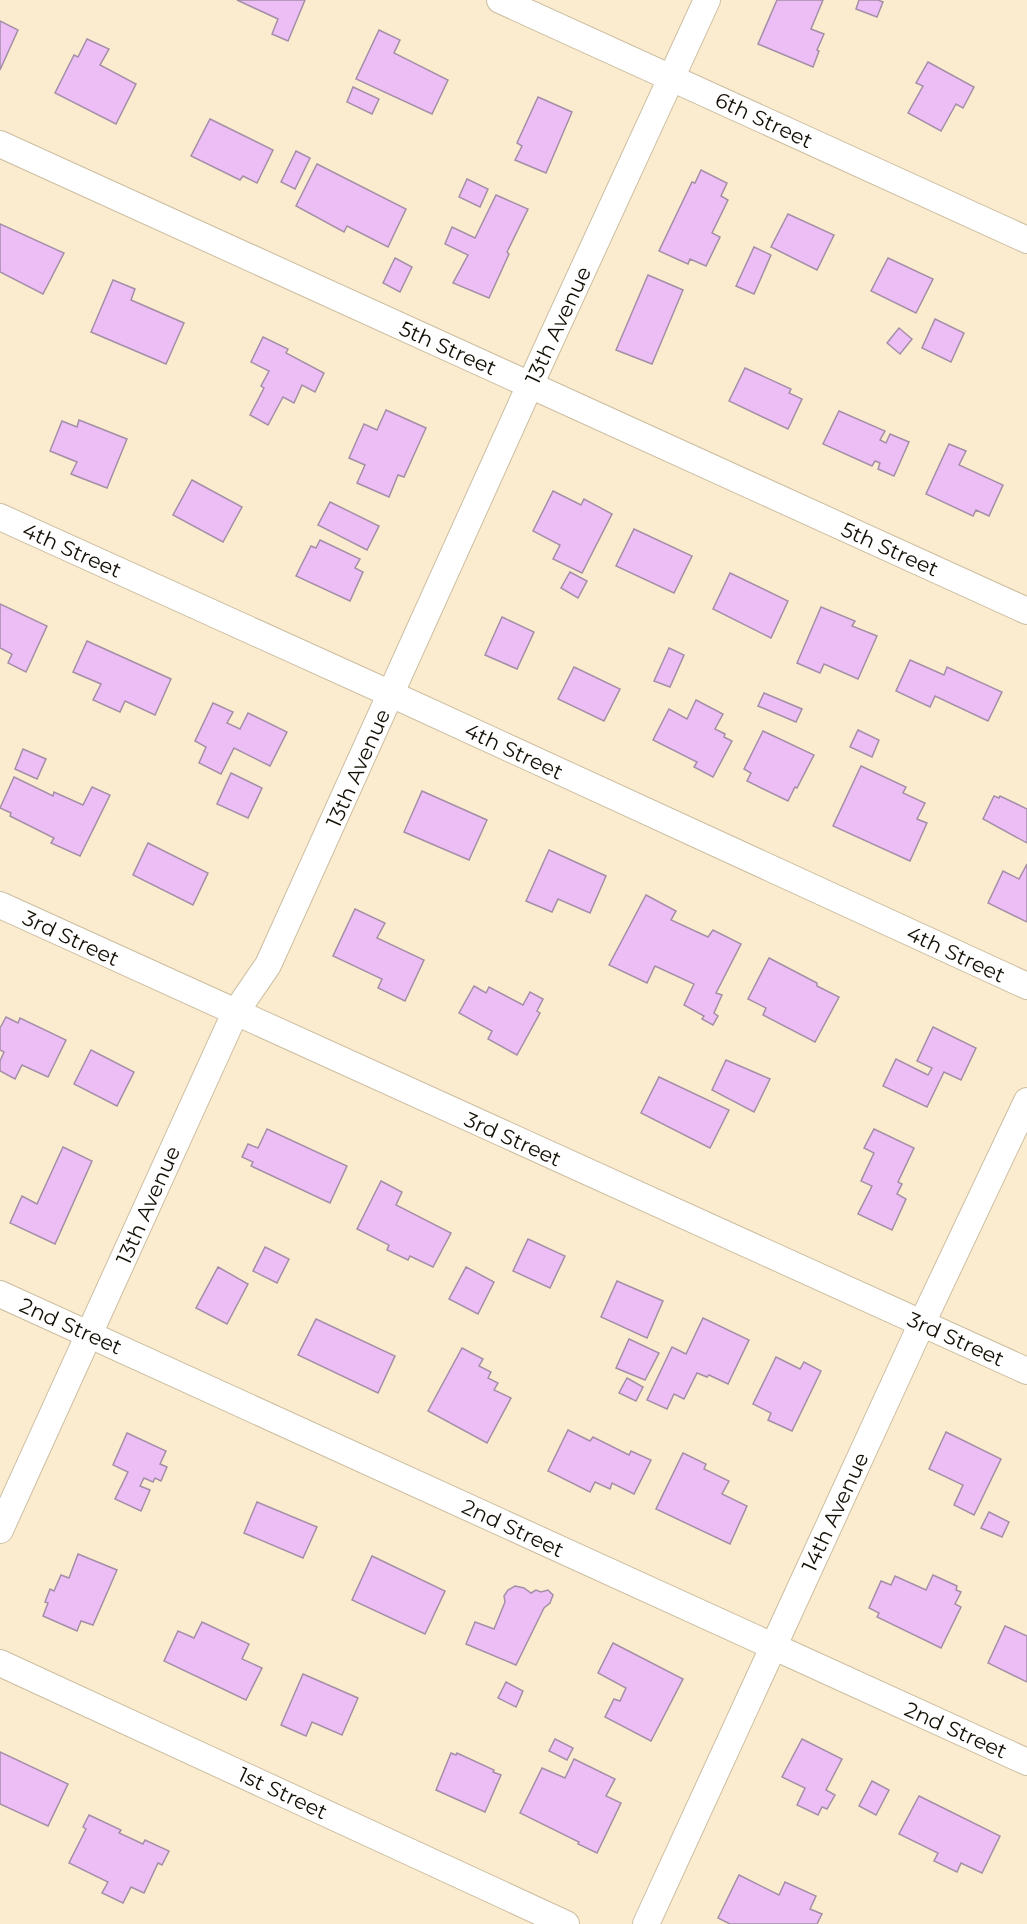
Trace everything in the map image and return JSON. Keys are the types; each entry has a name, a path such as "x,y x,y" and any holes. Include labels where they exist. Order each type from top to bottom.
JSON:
{"street":[{"name":"6th Street","path":"500,0 1027,240"},
{"name":"13th Avenue","path":"0,1530 235,1013 268,965 707,0"},
{"name":"5th Street","path":"0,144 1027,611"},
{"name":"4th Street","path":"0,517 1027,986"},
{"name":"3rd Street","path":"0,905 1027,1371"},
{"name":"14th Avenue","path":"646,1924 772,1646 1027,1101"},
{"name":"2nd Street","path":"0,1294 1027,1762"},
{"name":"1st Street","path":"0,1662 566,1924"}],"building":[{"path":"237,0 305,0 288,41 272,34 278,19"},
{"path":"777,0 823,0 811,29 824,34 813,67 758,44"},
{"path":"859,0 883,2 877,17 856,9"},
{"path":"0,21 18,30 0,70"},
{"path":"379,30 400,40 394,53 448,80 432,114 356,79"},
{"path":"87,39 109,49 100,65 136,84 116,124 55,93 74,55 78,57"},
{"path":"928,62 974,87 963,108 956,104 941,131 908,113 923,86 916,83"},
{"path":"353,87 379,99 372,114 347,102"},
{"path":"538,97 572,112 546,173 515,160 522,146 517,143"},
{"path":"210,119 273,150 257,183 243,176 240,180 191,156"},
{"path":"296,151 310,158 295,189 281,182"},
{"path":"317,164 406,209 388,247 347,226 344,232 296,206"},
{"path":"701,170 727,183 721,196 728,200 712,233 720,237 706,266 690,259 688,264 659,251 692,182 695,183"},
{"path":"467,179 488,189 480,207 459,197"},
{"path":"496,195 528,209 507,252 509,254 489,298 453,283 468,255 445,244 452,227 475,238"},
{"path":"788,214 834,235 817,270 771,247"},
{"path":"0,224 64,253 43,294 0,272"},
{"path":"754,247 771,255 754,294 736,286"},
{"path":"395,258 412,267 400,292 383,283"},
{"path":"888,258 933,279 916,313 871,291"},
{"path":"648,275 683,290 652,364 616,350"},
{"path":"113,280 135,289 131,300 184,323 166,364 91,332"},
{"path":"935,319 964,333 951,362 922,348"},
{"path":"899,328 912,339 900,354 887,343"},
{"path":"263,337 288,349 286,353 324,373 315,392 302,385 294,403 283,397 268,425 250,415 264,388 261,386 269,371 251,362"},
{"path":"745,368 791,389 789,393 802,399 788,429 729,401"},
{"path":"386,410 426,428 404,477 398,475 389,497 357,483 365,465 349,458 364,424 377,430"},
{"path":"839,411 885,431 880,440 886,443 890,434 909,442 894,476 878,469 880,463 875,461 872,466 823,444"},
{"path":"79,420 127,439 107,488 71,474 77,462 50,451 62,421 77,427"},
{"path":"949,444 966,451 959,465 1003,485 989,516 976,510 973,516 926,494"},
{"path":"192,480 242,507 223,542 173,515"},
{"path":"553,491 581,505 584,499 612,514 582,573 553,559 560,545 533,531"},
{"path":"330,502 379,526 367,550 318,525"},
{"path":"634,529 692,556 674,593 616,566"},
{"path":"320,540 360,559 355,568 363,572 350,601 296,576 311,546 316,548"},
{"path":"570,572 587,581 578,598 561,588"},
{"path":"730,573 788,601 771,638 713,609"},
{"path":"0,604 47,626 26,672 8,663 12,654 0,648"},
{"path":"821,607 855,621 852,626 877,636 858,679 824,664 820,673 797,663"},
{"path":"502,617 534,632 517,669 485,655"},
{"path":"87,641 171,679 155,715 125,701 120,712 93,700 101,684 73,672"},
{"path":"669,648 684,655 670,687 654,681"},
{"path":"910,660 944,675 947,667 1002,692 988,721 935,696 930,707 896,691"},
{"path":"574,667 620,689 604,721 558,699"},
{"path":"764,693 802,709 796,722 758,706"},
{"path":"696,700 723,714 715,729 732,741 713,777 694,767 697,762 653,740 669,709 687,719"},
{"path":"213,703 233,712 227,723 240,729 248,713 287,732 270,766 234,748 221,774 199,763 206,747 195,741"},
{"path":"858,730 879,740 872,757 850,747"},
{"path":"763,731 814,755 788,801 747,781 751,773 744,769"},
{"path":"23,749 46,759 37,779 15,769"},
{"path":"861,766 906,787 903,793 925,803 917,819 927,823 910,861 833,826"},
{"path":"231,773 262,788 248,818 217,804"},
{"path":"14,777 53,796 54,792 83,805 92,787 110,795 80,856 51,843 54,838 10,816 11,813 0,808"},
{"path":"422,791 487,820 469,860 404,832"},
{"path":"994,796 999,798 1000,796 1027,809 1027,843 983,819"},
{"path":"148,843 208,873 193,905 133,875"},
{"path":"549,850 606,876 590,913 558,899 552,912 526,901"},
{"path":"1027,864 1027,922 988,903 1003,871 1019,879"},
{"path":"646,895 676,911 671,920 708,937 713,930 741,944 716,993 722,995 714,1013 718,1016 713,1025 702,1019 704,1016 684,1005 694,984 655,966 647,983 609,965"},
{"path":"355,909 385,923 377,938 424,960 405,1001 378,988 382,979 333,956"},
{"path":"769,958 839,997 815,1042 763,1015 766,1008 748,999"},
{"path":"474,986 486,993 489,987 523,1005 530,992 543,999 537,1011 540,1013 517,1055 488,1039 492,1031 459,1013"},
{"path":"6,1017 18,1023 20,1018 66,1040 48,1077 22,1065 15,1079 0,1071 0,1061 4,1052 0,1050 0,1028"},
{"path":"933,1027 976,1048 961,1080 944,1072 927,1107 883,1086 896,1059 928,1075 932,1068 917,1061"},
{"path":"91,1050 134,1072 117,1106 74,1084"},
{"path":"726,1060 770,1079 754,1112 712,1090"},
{"path":"659,1077 729,1110 710,1148 641,1113"},
{"path":"267,1129 347,1166 330,1203 251,1166 253,1162 242,1157 248,1144 258,1148"},
{"path":"874,1129 914,1148 898,1182 902,1184 897,1194 906,1199 892,1230 858,1214 872,1186 861,1181 874,1153 864,1148"},
{"path":"63,1147 92,1161 55,1244 10,1223 22,1196 37,1204"},
{"path":"381,1181 402,1192 396,1205 451,1233 433,1267 410,1256 408,1260 387,1250 389,1245 357,1229"},
{"path":"528,1239 565,1256 550,1288 513,1271"},
{"path":"265,1247 289,1259 277,1283 253,1271"},
{"path":"218,1267 248,1284 227,1324 196,1308"},
{"path":"466,1267 494,1282 478,1314 449,1299"},
{"path":"617,1281 663,1301 647,1338 601,1317"},
{"path":"703,1318 749,1340 728,1384 709,1375 707,1377 697,1373 684,1399 674,1394 667,1409 647,1400 672,1347 686,1354"},
{"path":"316,1319 395,1356 378,1393 298,1355"},
{"path":"629,1339 659,1353 645,1380 616,1368"},
{"path":"462,1348 483,1359 479,1366 491,1372 488,1378 498,1383 494,1390 511,1398 487,1443 428,1411"},
{"path":"776,1357 800,1369 804,1362 821,1371 792,1431 768,1420 771,1413 753,1404"},
{"path":"627,1378 643,1387 636,1401 619,1393"},
{"path":"568,1430 590,1441 593,1437 629,1455 631,1451 651,1460 634,1494 612,1483 610,1489 595,1482 590,1492 548,1471"},
{"path":"946,1432 1001,1459 974,1515 954,1505 963,1485 929,1469"},
{"path":"127,1433 166,1451 160,1464 167,1467 161,1481 155,1478 153,1482 144,1478 140,1486 150,1490 141,1511 115,1499 128,1472 113,1465"},
{"path":"683,1453 706,1464 704,1469 729,1481 722,1494 747,1506 730,1544 656,1509"},
{"path":"257,1502 317,1527 303,1558 244,1533"},
{"path":"989,1512 1009,1522 1002,1537 981,1528"},
{"path":"78,1554 117,1570 93,1625 81,1621 77,1631 43,1616 50,1589 54,1591 61,1575 69,1578"},
{"path":"372,1556 445,1591 425,1634 352,1600"},
{"path":"933,1575 957,1586 956,1590 961,1592 955,1604 961,1607 941,1648 877,1617 879,1613 869,1608 881,1581 891,1585 895,1576 926,1590"},
{"path":"515,1586 531,1593 536,1590 541,1592 548,1590 553,1595 550,1603 544,1608 516,1665 466,1644 475,1622 494,1629 505,1602 504,1596"},
{"path":"202,1622 249,1644 242,1659 262,1668 246,1700 164,1661 178,1631 194,1638"},
{"path":"1005,1626 1027,1636 1027,1682 988,1663"},
{"path":"613,1643 683,1679 651,1741 605,1717 614,1699 620,1701 626,1688 598,1673"},
{"path":"303,1674 358,1698 342,1735 312,1722 306,1736 281,1725"},
{"path":"506,1682 523,1691 516,1707 498,1698"},
{"path":"555,1739 573,1748 567,1760 549,1751"},
{"path":"802,1739 842,1759 826,1790 835,1795 827,1809 822,1807 818,1815 797,1805 805,1788 782,1777"},
{"path":"0,1752 68,1784 48,1826 0,1804"},
{"path":"451,1753 456,1755 457,1753 501,1775 485,1812 436,1790"},
{"path":"574,1759 615,1779 606,1796 621,1803 597,1853 520,1813 542,1768 565,1778"},
{"path":"872,1781 889,1790 876,1815 859,1806"},
{"path":"919,1796 1000,1836 982,1873 961,1863 957,1872 934,1861 938,1853 899,1834"},
{"path":"89,1815 121,1830 119,1833 143,1844 145,1840 169,1851 162,1865 158,1863 144,1893 131,1887 123,1903 102,1893 108,1882 69,1863 86,1829 83,1827"},
{"path":"739,1875 779,1895 785,1882 816,1896 810,1909 822,1914 817,1924 730,1924 718,1918"}]}
